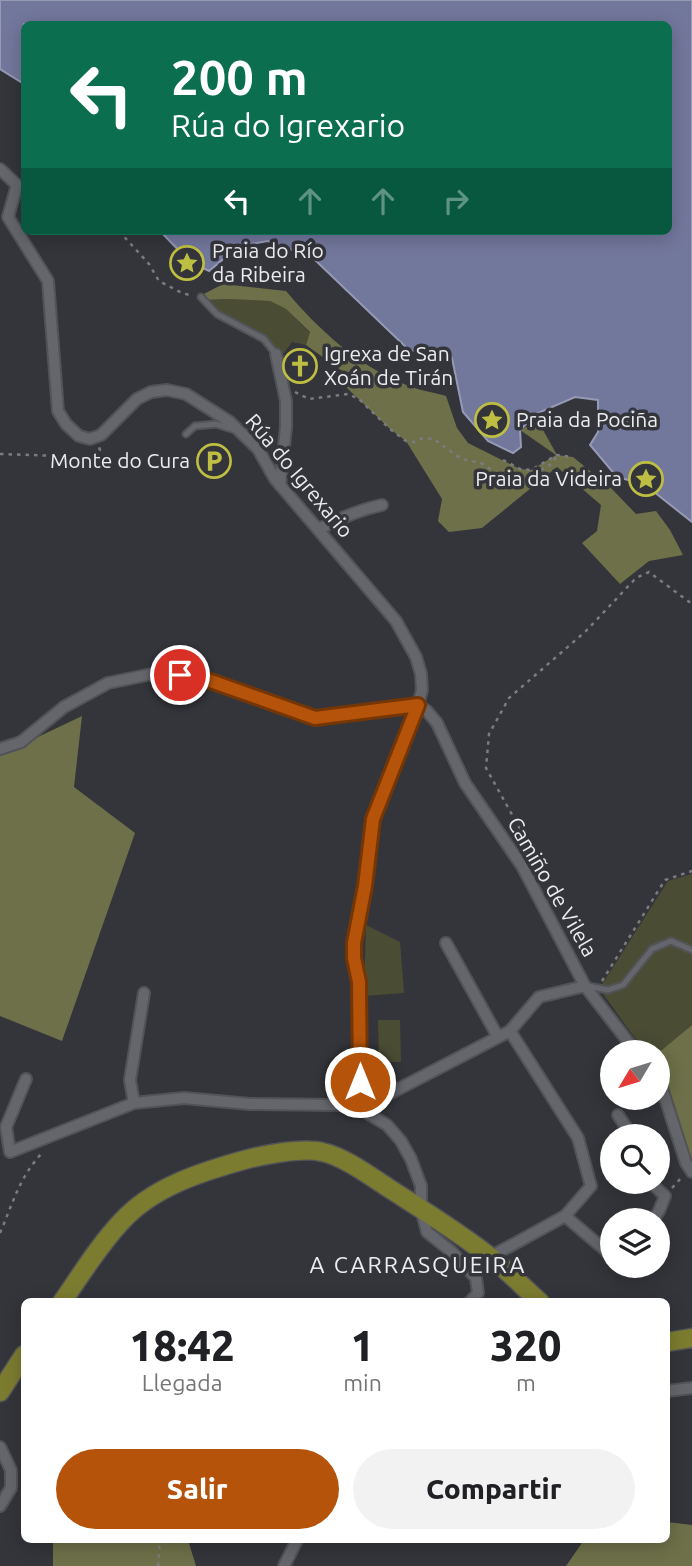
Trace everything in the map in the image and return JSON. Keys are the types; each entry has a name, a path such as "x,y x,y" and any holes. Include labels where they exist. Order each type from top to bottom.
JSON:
{"main road":[{"path":"65,1298 123,1219 153,1195 181,1180 212,1169 258,1156 293,1151 322,1152 354,1166 491,1257 536,1298"},
{"path":"670,1342 692,1338"},
{"path":"0,1392 21,1360"}],"street":[{"path":"0,169 21,186 8,216 48,281 58,411 66,424 79,436 90,439 96,437"},
{"path":"276,354 286,401 280,485"},
{"name":"Rúa do Igrexario","path":"96,437 137,399 167,390 186,394 230,422 258,449 275,479 396,621 416,657 422,690 373,819 365,886 354,943 360,999 359,1109"},
{"path":"318,529 347,514 382,505"},
{"path":"0,749 21,743 64,707 108,683 157,673 202,678 315,718 418,705"},
{"name":"Camiño de Vilela","path":"418,705 437,723 465,783 522,866 585,986 627,1040"},
{"path":"446,943 498,1037"},
{"path":"359,1109 510,1031 539,997 585,986"},
{"path":"134,1102 130,1080 144,993"},
{"path":"491,1257 565,1216 591,1186 578,1138 510,1031"},
{"path":"26,1079 6,1127 10,1152 134,1102 184,1098 250,1104 340,1105 359,1109 387,1125 401,1141 421,1186 421,1209 427,1232 452,1252 476,1278 478,1293 474,1298"},
{"path":"669,1110 686,1163 691,1170"},
{"path":"618,1115 624,1124"},
{"path":"660,1208 665,1196"},
{"path":"565,1216 600,1246"},
{"path":"670,1391 692,1388"},
{"path":"0,1447 11,1470 11,1488 0,1506"},
{"path":"11,1488 21,1485"},
{"path":"284,1566 296,1543"}],"lane":[{"path":"201,297 217,314 264,339 276,354"},
{"path":"186,434 195,426 216,424 241,432"},
{"path":"585,986 608,990 622,985 652,949 671,941 692,950"}],"path":[{"path":"123,235 149,264 159,281 182,293 201,297"},
{"path":"283,385 309,399 348,394 359,399 406,441 435,439 457,456 479,462 497,476 523,480 553,463 557,455"},
{"path":"303,396 306,390"},
{"path":"0,454 92,457 100,450 96,437"},
{"path":"503,460 520,469 531,470 557,455 573,457"},
{"path":"522,866 534,854 486,768 489,734 509,698 586,631 636,578 649,572 692,604"},
{"path":"585,986 601,983 664,880 692,872"},
{"path":"0,1233 17,1188 31,1165 60,1132"},
{"path":"665,1196 691,1170"},
{"path":"158,1566 160,1543"}],"green space":[{"path":"223,284 286,291 339,345 370,367 409,386 446,396 457,428 468,443 520,469 531,470 556,455 520,430 538,421 557,455 573,457 611,488 636,514 656,511 683,555 649,561 620,584 582,543 597,531 601,505 557,467 482,528 449,532 438,521 442,499 406,441 347,388 345,373 306,345 310,332 286,309 270,301 204,300 202,295"},
{"path":"204,300 270,301 286,309 310,333 306,345 292,342 284,353 279,353 264,339 217,314"},
{"path":"82,716 74,787 135,833 62,1041 0,1016 0,755"},
{"path":"692,874 692,1025 670,1043 670,1040 636,1040 601,991 601,986 668,881"},
{"path":"366,925 400,942 404,993 364,996"},
{"path":"378,1020 400,1020 401,1062 379,1062"},
{"path":"692,1025 692,1166 670,1108 670,1043"},
{"path":"670,1522 692,1525 692,1566 566,1566 582,1543 670,1543"},
{"path":"53,1543 189,1543 196,1566 53,1566"}],"water":[{"path":"0,0 692,0 692,522 644,484 617,477 590,445 598,432 598,400 575,397 538,413 520,430 521,447 513,453 488,441 463,412 452,358 409,350 313,258 268,241 239,246 209,271 189,261 164,235 672,235 672,21 21,21 21,82 0,69"}],"place":[{"name":"Praia do Río da Ribeira","path":"187,263"},
{"name":"Igrexa de San Xoán de Tirán","path":"300,366"},
{"name":"Praia da Pociña","path":"492,420"},
{"name":"Monte do Cura","path":"214,461"},
{"name":"Praia da Videira","path":"646,479"}],"district":[{"name":"A CARRASQUEIRA","path":"418,1265"}],"route":[{"path":"180,675 202,678 315,718 418,705 373,819 365,886 354,943 360,999 360,1082"}]}
